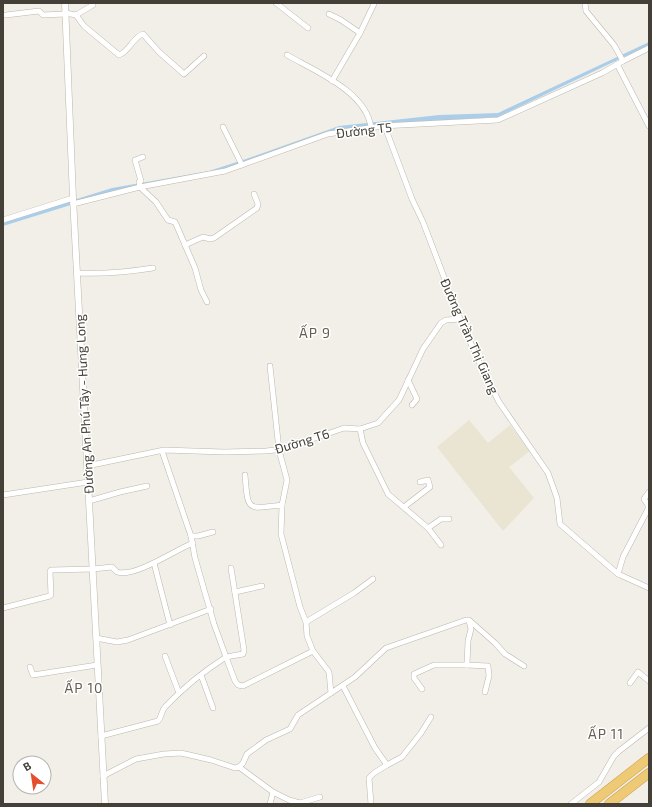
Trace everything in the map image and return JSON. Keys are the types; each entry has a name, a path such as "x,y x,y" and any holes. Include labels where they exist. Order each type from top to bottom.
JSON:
{"highway":[{"path":"590,804 648,759"},
{"path":"609,804 649,773"}],"street":[{"name":"Đường An Phú Tây - Hưng Long","path":"65,3 73,200 105,804"},
{"path":"276,3 308,28"},
{"path":"585,3 586,11 619,53 622,60"},
{"path":"332,80 360,33 374,4"},
{"path":"6,15 39,11 43,15 76,15 93,5"},
{"path":"329,14 360,33"},
{"path":"76,15 84,26 119,55 126,51 139,35 143,34 159,52 184,74 204,56"},
{"name":"Đường T5","path":"3,220 73,200 140,185 203,176 225,171 241,162 328,134 371,125 385,127 461,121 498,120 602,73 622,60 649,48"},
{"path":"287,55 332,80 352,94 358,101 371,125"},
{"path":"617,64 649,126"},
{"path":"223,127 241,162"},
{"name":"Đường Trần Thị Giang","path":"385,127 460,319 485,375 499,402 548,472 557,498 560,524 618,574 649,588"},
{"path":"143,157 135,160 141,181 140,185 156,202 168,220 175,222 197,272 203,295 207,302"},
{"path":"185,245 201,238 214,238 257,208 258,204 254,194"},
{"path":"77,273 101,274 129,272 153,268"},
{"name":"Đường T6","path":"87,466 162,451 224,452 279,450 344,428 360,429 378,423 399,400 423,349 441,323 446,320 460,319"},
{"path":"270,366 279,450 287,480 282,505 282,534 300,607 306,622 307,636 313,651 329,672 330,693"},
{"path":"408,380 417,399 412,405"},
{"path":"360,429 363,443 385,490 428,528 441,545"},
{"path":"162,451 191,536 195,558 214,624 235,681 240,686 313,651"},
{"path":"245,475 248,500 252,506 256,508 282,505"},
{"path":"404,507 430,487 428,480 420,482"},
{"path":"3,494 88,482"},
{"path":"89,501 147,486"},
{"path":"618,574 623,557 648,509 648,505 644,499 649,492"},
{"path":"428,528 441,519 448,520"},
{"path":"191,536 198,536 213,532"},
{"path":"3,608 50,596 51,570 112,567 120,573 138,569 154,563 180,548 193,543"},
{"path":"154,563 170,625"},
{"path":"101,736 158,721 164,708 179,693 201,675 226,657 239,656 243,654 244,650 231,568"},
{"path":"306,622 354,593 373,579"},
{"path":"235,592 262,586"},
{"path":"96,638 117,642 128,640 210,610"},
{"path":"467,665 470,630 469,620"},
{"path":"469,620 505,654 524,666"},
{"path":"239,767 243,763 247,754 266,740 290,729 298,715 355,677 386,648 469,620"},
{"path":"165,656 179,693"},
{"path":"30,667 33,674 97,665"},
{"path":"422,688 414,678 414,674 434,665 488,666 489,676 485,692"},
{"path":"630,683 638,672 649,681"},
{"path":"201,675 213,708"},
{"path":"343,686 375,748 387,765"},
{"path":"371,804 369,778 374,773 402,757 421,733 431,717"},
{"path":"572,804 599,782 614,756 619,751 649,728"},
{"path":"103,776 136,759 164,754 181,753 211,760 235,768 239,767 272,792 300,804 320,797"},
{"path":"270,804 272,792"}],"shaded area":[{"path":"469,420 488,443 510,425 530,451 509,467 534,498 503,531 437,447"}],"water":[{"path":"649,42 649,45 498,117 395,123 342,129 222,170 87,200 3,226 3,222 112,188 209,171 339,126 439,115 498,113"}],"district":[{"name":"ẤP 9","path":"315,332"},
{"name":"ẤP 10","path":"84,687"},
{"name":"ẤP 11","path":"606,733"}]}
